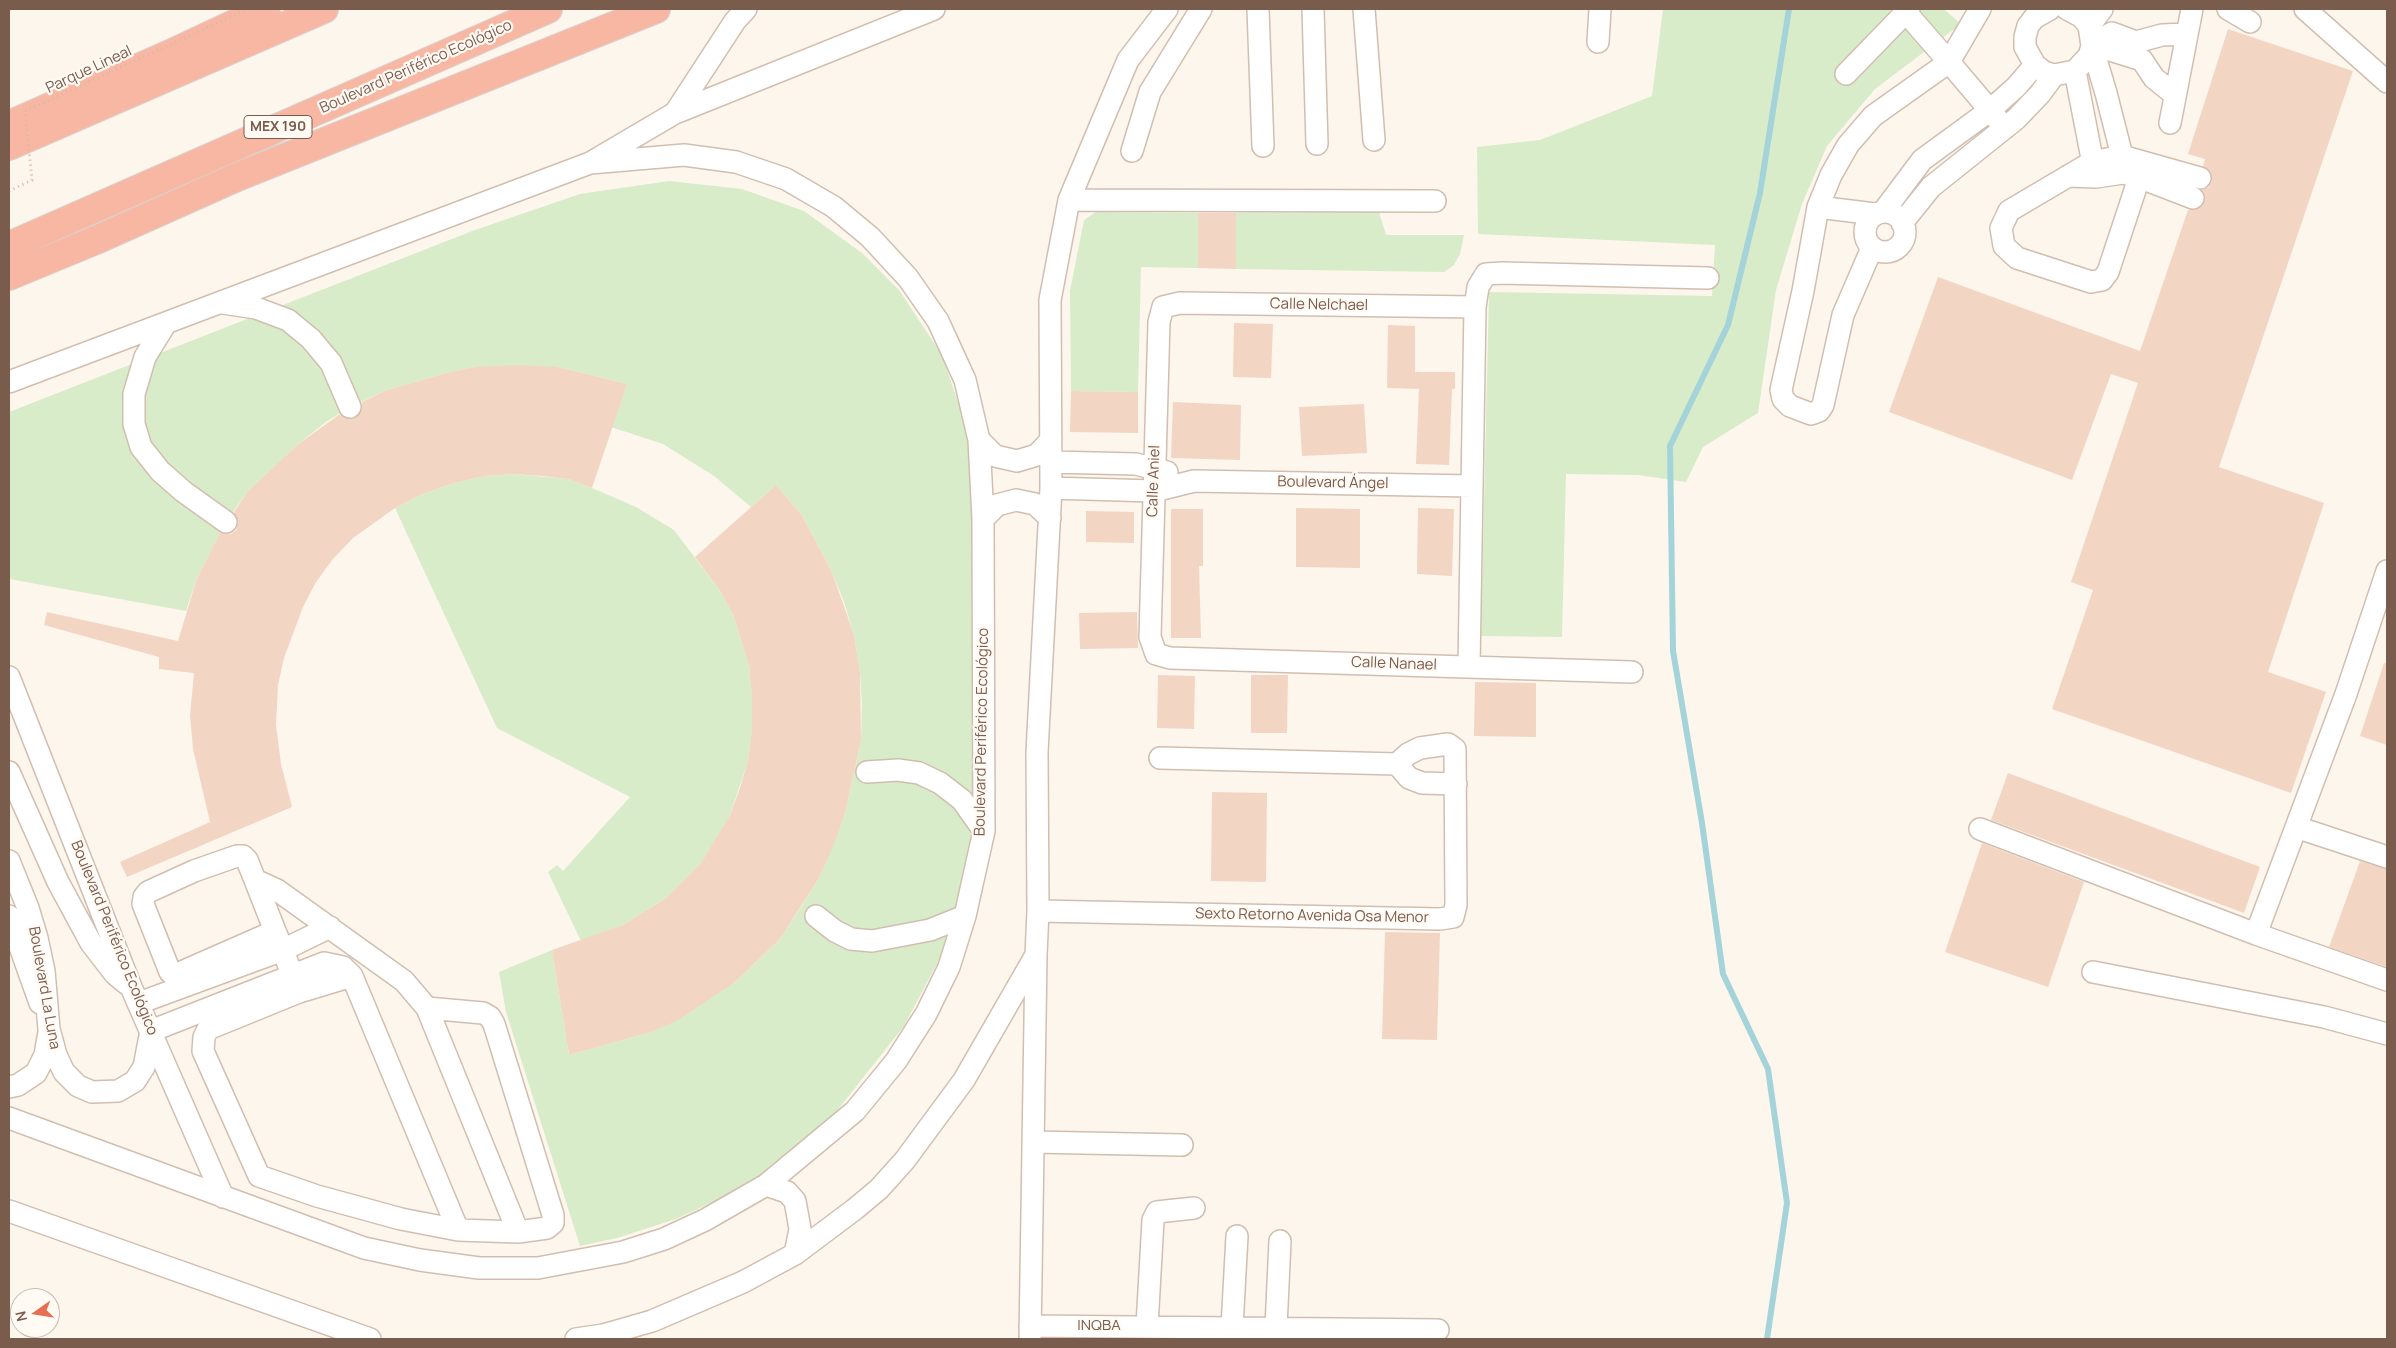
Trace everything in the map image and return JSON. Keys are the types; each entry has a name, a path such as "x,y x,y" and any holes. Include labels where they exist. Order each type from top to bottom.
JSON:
{"highway":[{"path":"9,125 170,54 266,9"},
{"path":"9,146 324,9"},
{"name":"Boulevard Periférico Ecológico","path":"9,246 548,9"},
{"path":"9,276 96,240 237,177 656,9"}],"street":[{"path":"675,114 735,21 746,9"},
{"path":"9,382 590,163 675,114 934,9"},
{"path":"1030,1332 1038,910 1037,752 1051,488 1050,300 1069,200 1128,60 1167,9"},
{"path":"1132,151 1150,92 1201,9"},
{"path":"1258,9 1263,146"},
{"path":"1313,9 1317,144"},
{"path":"1364,9 1374,140"},
{"path":"1598,42 1600,9"},
{"path":"1872,248 1843,315 1823,405 1819,411 1811,414 1790,406 1783,399 1781,390 1818,207 1831,175 1848,145 1873,116 1949,62 1980,9"},
{"path":"2050,9 2034,18 2028,26 2025,36 2029,57 2035,66 2054,75 2074,72 2089,56 2102,9"},
{"path":"2067,9 2082,17 2093,37 2106,93 2132,167 2108,272 2102,280 2090,282 2016,258 2009,253 2001,237 2003,219 2009,212 2068,176 2094,169 2132,167 2196,188"},
{"path":"2170,123 2192,9"},
{"path":"2228,9 2250,22"},
{"path":"2305,9 2387,82"},
{"path":"1846,74 1906,10 2005,128"},
{"path":"2093,37 2112,34 2136,42 2145,50 2154,78 2175,95"},
{"path":"2145,50 2162,35 2187,34"},
{"path":"1818,207 1879,213 1890,213 1902,222 1904,238 1894,250 1887,252 1872,248 1867,242 1866,226 1879,213 1922,160 1989,111 2016,88 2035,66"},
{"path":"2074,72 2094,169"},
{"path":"1902,222 1931,187 2005,128 2040,94 2054,75"},
{"name":"Boulevard Periférico Ecológico","path":"9,1118 364,1248 420,1260 479,1268 538,1268 624,1252 664,1239 705,1220 766,1185 855,1111 896,1061 926,1014 949,968 965,916 984,831 983,519 979,440 965,380 938,321 908,278 870,237 834,207 786,179 736,162 684,155 590,163"},
{"path":"1069,200 1435,201"},
{"path":"1469,666 1475,307 1478,287 1486,274 1708,278"},
{"path":"220,303 256,308 288,320 311,339 331,363 350,407"},
{"name":"Calle Nelchael","path":"1163,308 1180,303 1475,307"},
{"name":"Calle Aniel","path":"1156,654 1150,637 1159,322 1163,308"},
{"path":"166,323 145,357 134,394 134,424 141,447 160,471 184,492 226,522"},
{"path":"979,440 995,456 1017,461 1036,455 1051,440"},
{"name":"Boulevard Ángel","path":"1051,462 1136,464 1155,468 1194,481"},
{"name":"Boulevard Ángel","path":"1051,488 1154,491 1194,481 1472,486"},
{"path":"983,519 997,505 1016,500 1035,504 1050,518"},
{"path":"2256,934 2346,694 2387,570"},
{"name":"Calle Nanael","path":"1156,654 1170,658 1632,672"},
{"name":"Boulevard Periférico Ecológico","path":"9,678 135,995 223,1197"},
{"name":"Sexto Retorno Avenida Osa Menor","path":"1038,910 1430,919 1453,917 1456,905 1455,749 1448,744 1420,748 1408,754 1397,764"},
{"path":"1160,758 1397,764 1409,778 1422,783 1456,784"},
{"path":"866,772 898,770 912,772 940,783 962,800 984,831"},
{"path":"9,772 58,882 90,943 135,995 279,941 330,927"},
{"path":"2296,826 2387,857"},
{"path":"1980,829 2256,934 2387,980"},
{"path":"230,960 173,974 170,972 143,904 144,897 148,892 194,871 237,856 243,856 248,860 295,983"},
{"name":"Boulevard La Luna","path":"9,861 28,908 37,938 44,971 49,1029 64,1072 78,1086 92,1092 106,1093 118,1091 135,1081 144,1066 149,1050 151,1031"},
{"path":"255,880 277,890 404,981 427,1008 518,1232"},
{"path":"9,916 49,1029 45,1055 36,1073 18,1085 9,1087"},
{"path":"816,916 835,931 851,939 872,942 930,930 965,916"},
{"path":"576,1339 603,1335 652,1321 743,1282 795,1254 879,1189 905,1160 964,1080 1036,954"},
{"path":"230,960 246,1003"},
{"path":"151,1031 246,1003 295,983 324,963 343,967 352,976 458,1230"},
{"path":"2093,972 2324,1017 2387,1034"},
{"path":"246,1003 208,1030 204,1037 203,1051 259,1176 317,1196 401,1219 458,1230 518,1232 547,1228 553,1223 553,1216 494,1024 490,1017 483,1013 427,1008"},
{"path":"1033,1142 1182,1145"},
{"path":"766,1185 787,1192 795,1201 800,1229 795,1254"},
{"path":"1147,1326 1153,1220 1157,1212 1194,1208"},
{"path":"9,1211 370,1339"},
{"path":"1232,1327 1237,1236"},
{"path":"1276,1327 1280,1241"},
{"name":"INQBA","path":"1030,1332 1147,1326 1438,1330"}],"path":[{"name":"Parque Lineal","path":"9,191 32,180 25,111 248,9"}],"green space":[{"path":"1663,9 1944,9 1961,24 1875,89 1827,146 1802,204 1776,290 1758,413 1703,447 1686,482 1638,475 1566,474 1562,637 1481,636 1489,292 1712,296 1715,245 1478,234 1477,147 1540,140 1652,96"},
{"path":"669,181 742,189 804,211 862,253 899,290 942,355 970,438 977,618 977,799 966,887 943,952 904,1026 836,1112 754,1183 676,1219 617,1238 580,1246 506,1012 499,972 552,950 569,1055 651,1032 735,982 780,939 819,878 845,813 861,741 862,704 860,672 854,635 832,572 801,514 776,485 751,507 714,476 663,444 611,427 627,384 558,367 476,367 450,372 387,390 350,407 326,422 297,445 248,491 226,522 197,578 186,611 9,579 9,412 475,230 580,194"},
{"path":"1096,212 1198,213 1198,268 1141,267 1138,392 1071,391 1070,291 1084,220"},
{"path":"1379,212 1386,235 1464,235 1460,254 1454,265 1444,272 1236,269 1236,213"},
{"path":"513,474 568,479 636,507 674,530 721,592 734,617 749,666 752,696 752,729 748,761 730,815 716,839 701,863 666,898 623,925 581,941 548,872 557,865 563,871 630,797 497,728 395,508 423,494 454,483 485,476"}],"building":[{"path":"2228,29 2353,71 2219,467 2324,503 2268,672 2326,692 2291,793 2052,709 2093,590 2071,582 2138,383 2111,374 2072,480 1889,412 1938,277 2140,351 2188,210 2195,210 2201,207 2205,197 2203,190 2209,187 2212,181 2209,170 2203,166 2205,159 2188,154"},
{"path":"1198,213 1236,213 1236,269 1198,268"},
{"path":"1234,323 1273,324 1271,378 1233,377"},
{"path":"1388,325 1415,326 1415,372 1455,372 1455,389 1452,389 1449,465 1416,464 1419,389 1387,388"},
{"path":"517,365 558,367 627,384 592,488 568,479 513,474 485,476 454,483 423,494 395,508 353,538 333,559 316,582 303,607 284,658 278,685 276,725 281,764 292,807 127,877 120,862 210,822 193,749 190,715 194,673 159,669 159,657 44,625 47,612 178,641 197,578 220,533 231,534 236,530 238,523 234,512 248,491 297,445 340,414 348,419 355,418 362,409 362,402 387,390 475,367"},
{"path":"1071,391 1138,392 1138,433 1070,432"},
{"path":"1173,402 1241,405 1240,460 1171,458"},
{"path":"1364,404 1367,453 1302,456 1299,407"},
{"path":"776,485 801,514 832,572 854,635 860,672 861,741 845,813 834,844 819,878 780,939 735,982 678,1020 651,1032 569,1055 552,950 623,925 666,898 701,863 730,815 739,791 748,761 752,729 752,696 749,666 734,617 721,592 695,557"},
{"path":"1296,508 1360,509 1360,568 1296,567"},
{"path":"1418,508 1454,509 1452,576 1417,574"},
{"path":"1171,509 1203,509 1203,566 1199,566 1201,638 1171,638"},
{"path":"1086,511 1134,512 1134,543 1086,542"},
{"path":"1137,612 1138,648 1080,649 1079,613"},
{"path":"2384,663 2387,664 2387,745 2360,736"},
{"path":"1158,675 1195,676 1194,729 1157,728"},
{"path":"1251,675 1288,675 1287,733 1251,733"},
{"path":"1475,682 1536,683 1536,737 1474,736"},
{"path":"2008,773 2260,867 2244,913 1991,820"},
{"path":"1212,792 1267,793 1266,882 1211,881"},
{"path":"1982,843 2084,882 2048,987 1945,952"},
{"path":"2360,861 2387,869 2387,967 2329,947"},
{"path":"1385,932 1440,933 1437,1040 1382,1039"}],"waterway":[{"path":"1767,1339 1787,1203 1768,1069 1723,974 1702,823 1673,651 1670,446 1728,325 1760,193 1789,9"}]}
